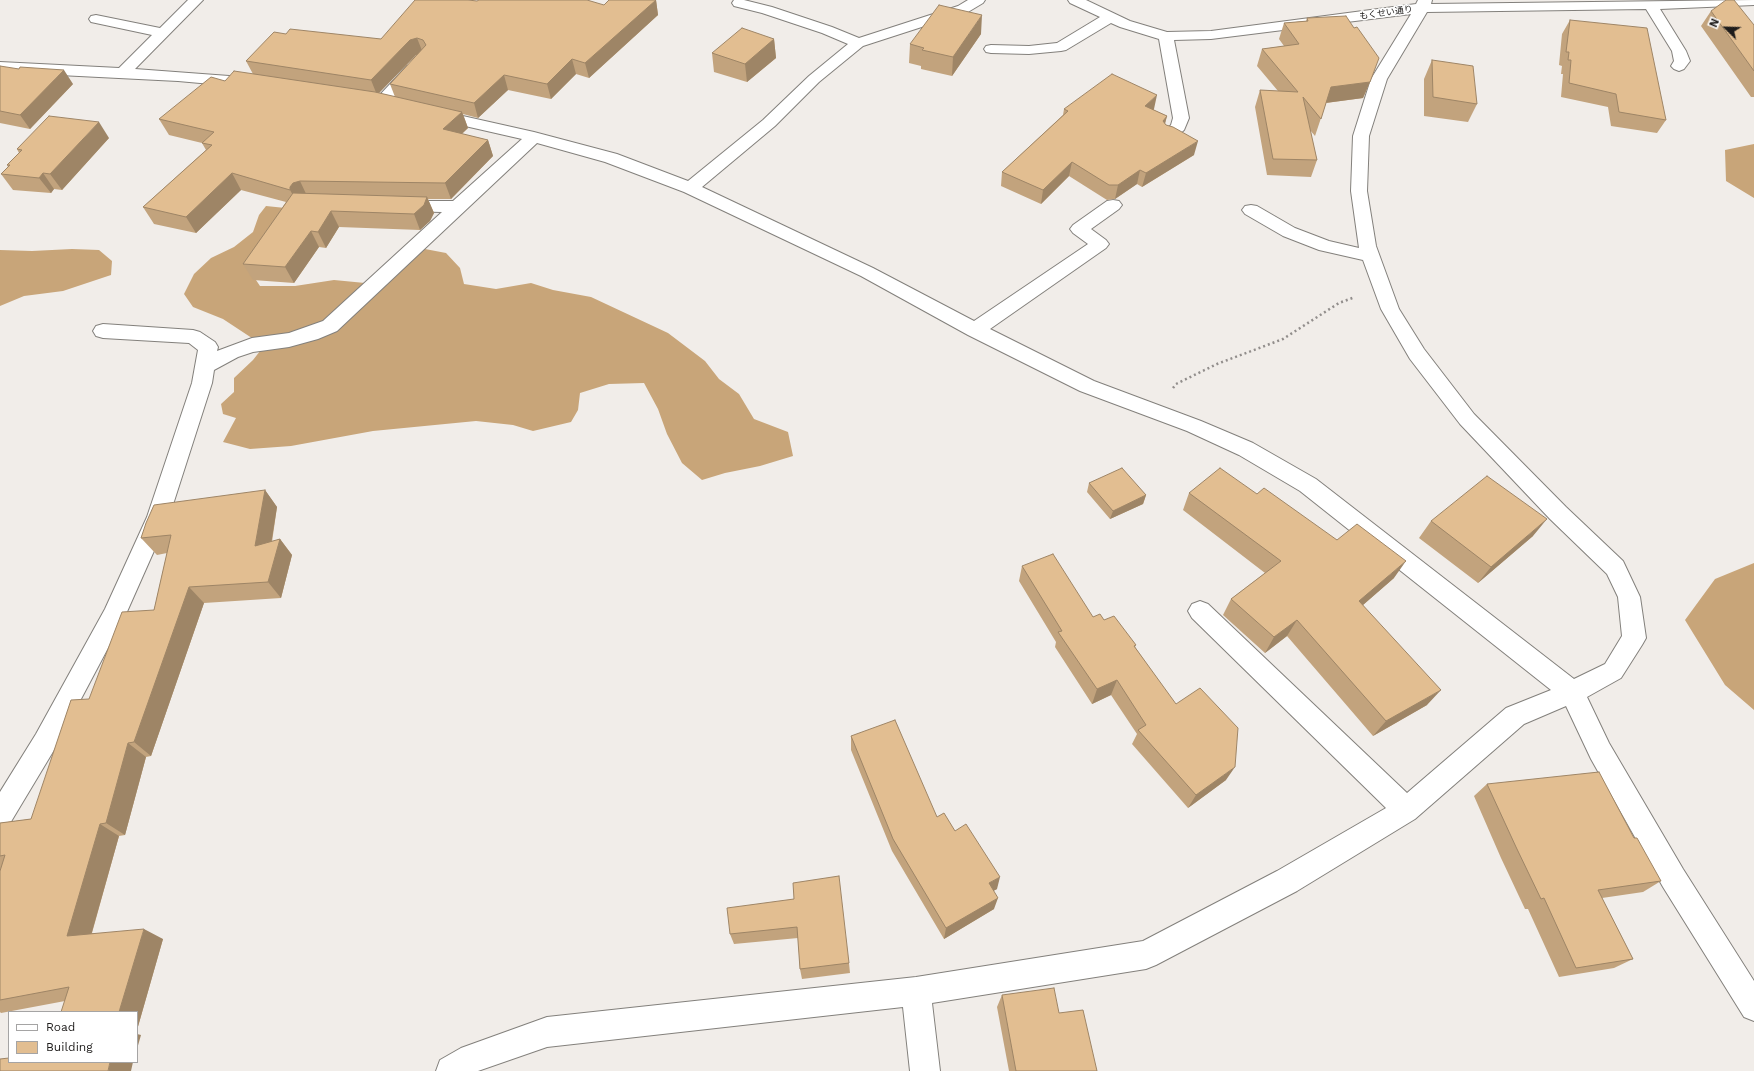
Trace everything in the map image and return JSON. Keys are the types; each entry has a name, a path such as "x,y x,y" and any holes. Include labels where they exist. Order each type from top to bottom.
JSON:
{"street":[{"path":"123,73 196,0"},
{"path":"690,188 769,123 814,79 858,43 963,9 978,0"},
{"name":"もくせい通り","path":"1075,0 1125,24 1166,36 1211,35 1424,4 1650,5 1754,1"},
{"path":"739,3 767,10 827,30 858,43"},
{"path":"451,1071 472,1058 547,1032 916,991 1146,955 1287,881 1406,810 1516,716 1572,692 1614,671 1634,638 1629,597 1616,568 1558,513 1467,419 1417,354 1390,309 1367,246 1359,191 1361,136 1379,79 1424,4"},
{"path":"1650,5 1679,51 1682,61 1679,66"},
{"path":"992,49 1029,50 1061,46 1110,17"},
{"path":"96,19 163,33"},
{"path":"1166,36 1181,118 1178,127 1169,135"},
{"path":"382,103 422,59"},
{"path":"0,66 246,81 270,84"},
{"path":"420,111 534,137 611,158 690,188 867,272 975,330 1087,386 1246,448 1308,485 1572,692 1600,751 1665,865 1754,1007"},
{"path":"205,366 231,352 252,345 289,340 311,334 330,326 534,137"},
{"path":"388,205 459,207"},
{"path":"975,330 1100,244 1079,229 1113,205"},
{"path":"1251,210 1289,232 1325,246 1370,256"},
{"path":"0,816 45,742 114,614 158,517 202,383 208,347 193,337 103,331"},
{"path":"1200,611 1406,810"},
{"path":"916,991 925,1071"}],"path":[{"path":"1152,411 1176,384 1217,364 1283,339 1339,303 1382,287"}],"shaded area":[{"path":"1754,144 1754,198 1726,181 1725,150"},
{"path":"266,206 295,209 252,274 260,286 295,286 334,280 365,283 392,261 425,249 446,253 460,268 464,284 496,289 531,283 553,290 591,297 668,333 705,361 719,379 739,394 754,419 788,432 793,456 760,466 725,473 702,480 682,463 667,434 658,409 644,383 609,384 580,393 578,410 571,422 533,431 513,425 476,421 373,431 291,446 250,449 223,442 236,418 223,414 221,404 234,392 234,378 253,360 264,346 223,319 193,307 184,294 194,274 211,258 234,247 253,232 259,215"},
{"path":"72,249 99,250 112,261 111,275 63,291 24,296 0,306 0,250 32,251"},
{"path":"1754,563 1754,710 1725,685 1685,620 1715,579"}],"building":[{"path":"415,0 587,0 604,5 609,0 656,0 585,63 572,59 547,84 504,75 474,103 390,84 426,45 423,40 417,38 410,40 371,80 246,61 274,32 286,34 290,29 381,39"},
{"path":"1726,0 1734,0 1754,25 1754,71 1711,11"},
{"path":"939,5 982,15 953,57 922,50 924,48 910,44"},
{"path":"1346,16 1354,28 1357,27 1379,58 1370,82 1331,87 1321,119 1303,97 1317,160 1273,159 1260,90 1298,92 1262,49 1299,44 1284,23 1308,21 1307,18"},
{"path":"1570,20 1647,28 1666,120 1619,112 1616,94 1569,83 1571,60 1568,60 1569,52 1566,52"},
{"path":"742,28 774,39 745,64 712,53"},
{"path":"1432,60 1473,66 1477,104 1433,97"},
{"path":"0,66 19,69 20,67 64,70 20,115 0,111"},
{"path":"234,71 375,92 462,112 443,129 488,140 445,183 300,181 293,183 290,190 232,173 186,217 143,207 212,145 202,143 214,132 159,119 211,77 225,81"},
{"path":"1112,74 1157,95 1145,106 1167,116 1163,121 1166,125 1173,127 1198,141 1146,173 1140,170 1118,185 1109,185 1072,162 1043,190 1002,172 1068,111 1064,109"},
{"path":"49,116 99,122 50,174 43,173 39,178 1,174 10,165 7,165 22,150 17,149"},
{"path":"293,193 427,197 424,205 414,214 331,211 318,232 311,231 285,267 243,264"},
{"path":"1122,468 1146,495 1113,511 1089,483"},
{"path":"1220,468 1257,494 1264,488 1337,540 1357,524 1406,561 1359,601 1441,690 1386,721 1297,620 1274,637 1231,599 1281,561 1189,493"},
{"path":"1487,476 1547,519 1491,567 1431,521"},
{"path":"265,490 255,546 280,539 268,582 189,587 134,742 128,743 106,823 100,824 67,936 144,929 119,1011 61,1011 69,987 0,1000 0,871 5,855 0,856 0,823 31,819 71,700 89,699 122,612 154,610 171,535 141,538 154,505"},
{"path":"1053,554 1093,617 1100,614 1104,620 1114,616 1136,645 1134,646 1176,704 1200,688 1238,728 1235,767 1196,795 1138,730 1146,725 1117,680 1097,689 1058,632 1062,631 1022,566"},
{"path":"895,720 937,817 944,813 955,831 966,824 1000,877 989,883 998,898 946,928 893,839 851,736"},
{"path":"1599,772 1634,838 1637,838 1661,881 1598,890 1633,959 1576,968 1544,898 1541,899 1487,784"},
{"path":"839,876 849,963 800,969 797,927 730,934 727,908 794,899 793,883"},
{"path":"1054,988 1059,1013 1083,1010 1097,1071 1016,1071 1002,995"},
{"path":"8,1058 8,1063 110,1063 108,1071 0,1071 0,1059"}]}
